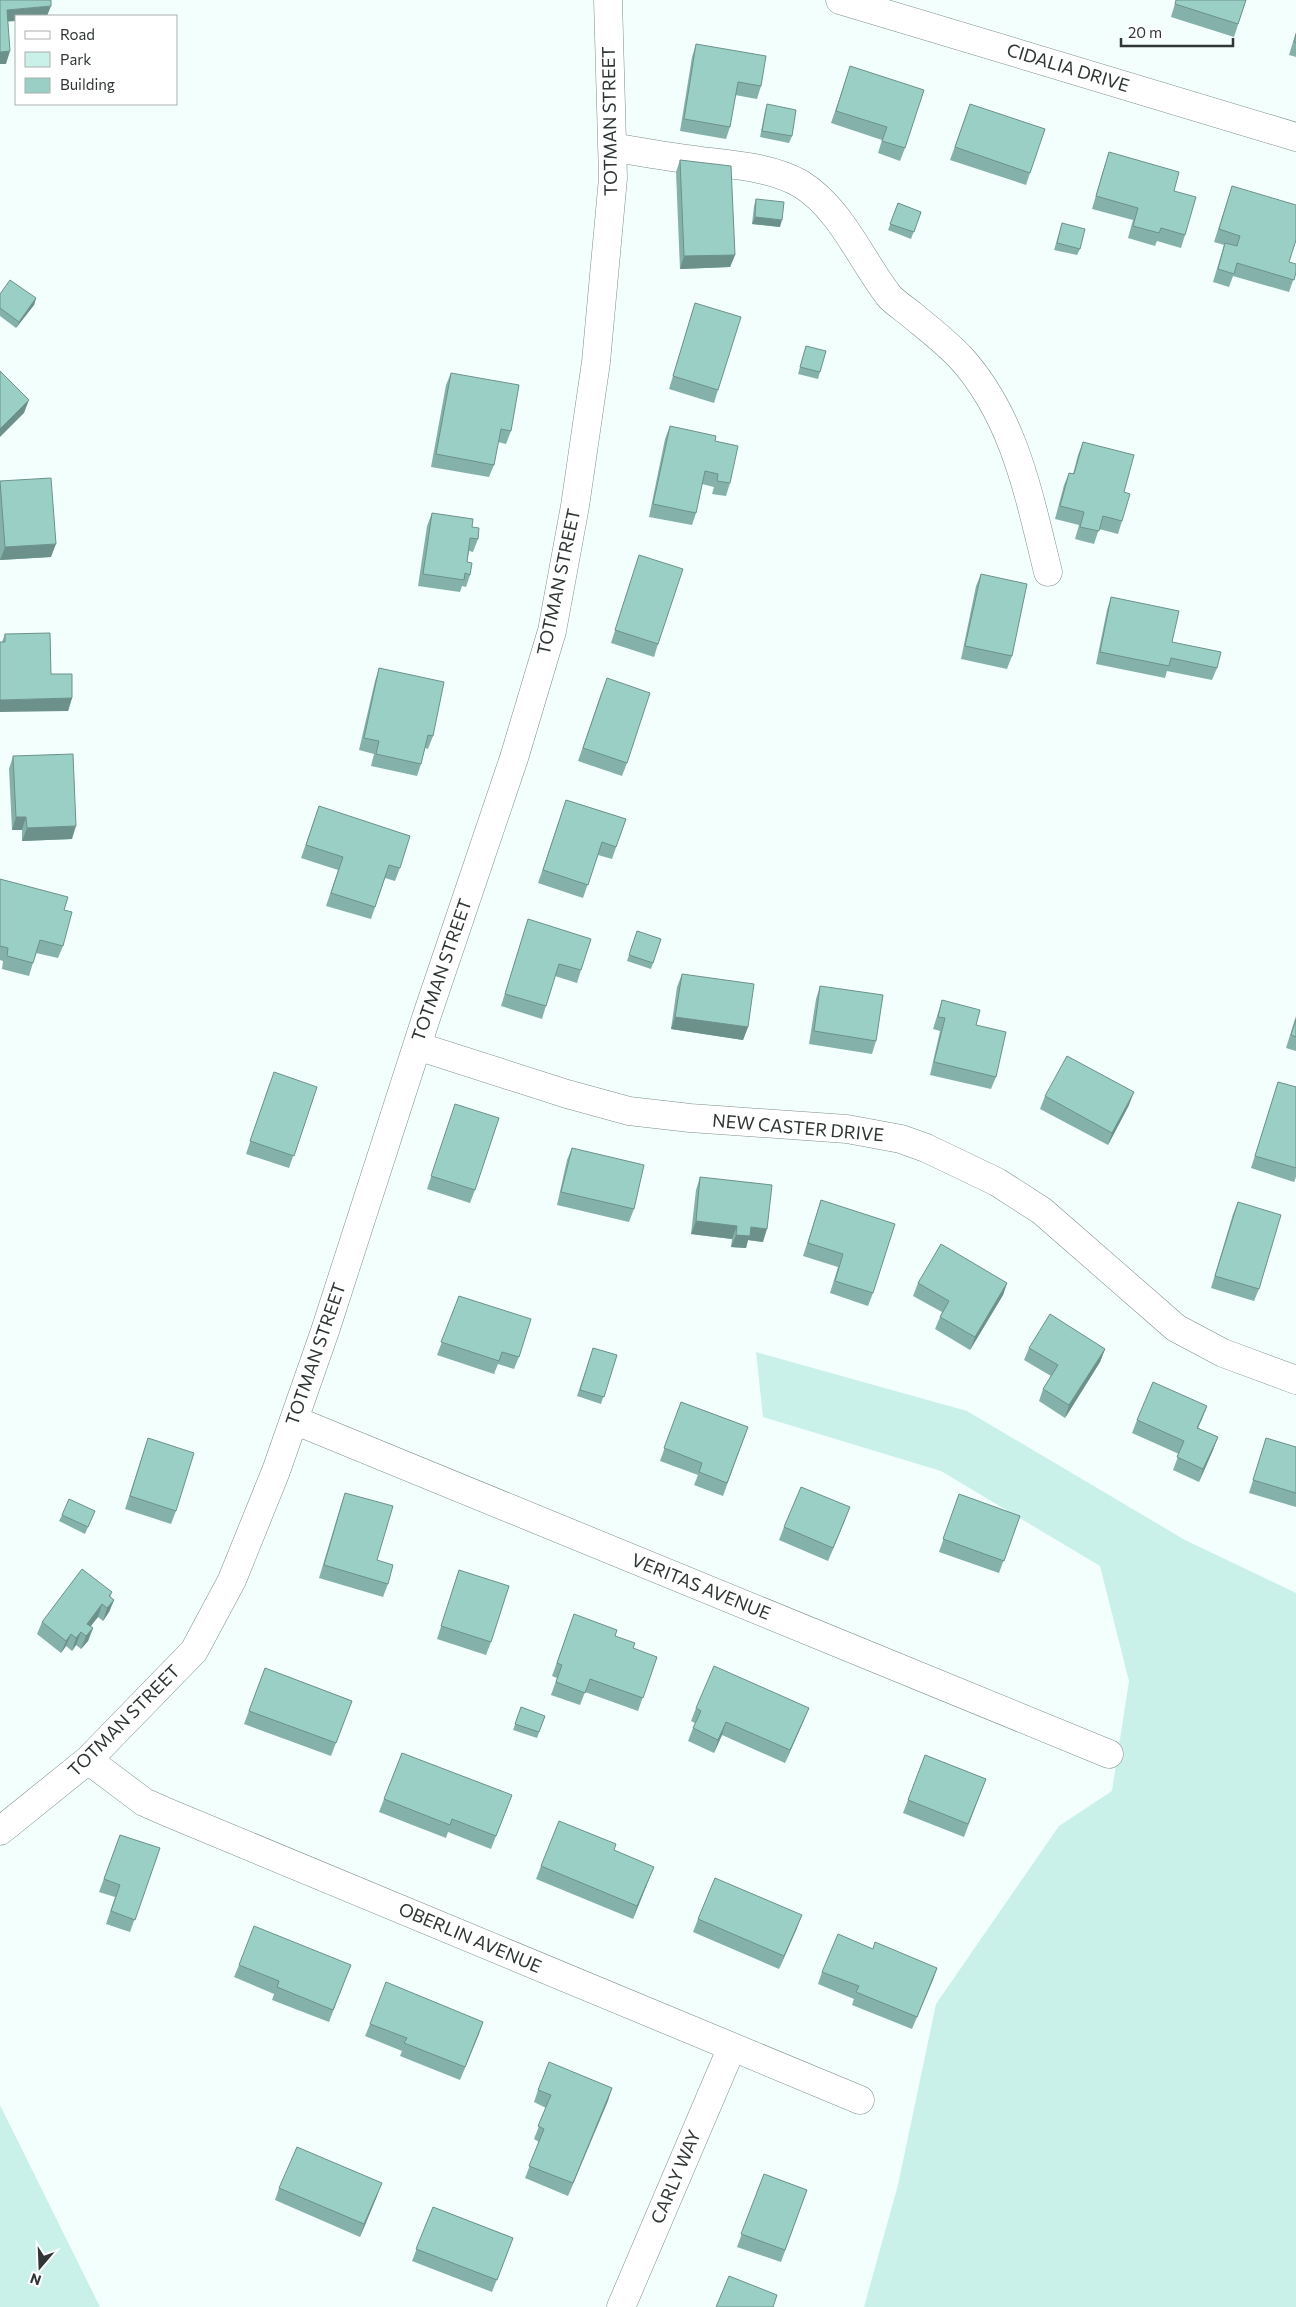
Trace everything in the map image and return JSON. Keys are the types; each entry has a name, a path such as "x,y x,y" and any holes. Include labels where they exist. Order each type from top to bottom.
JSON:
{"street":[{"name":"TOTMAN STREET","path":"0,1831 88,1760 194,1651 232,1580 276,1471 325,1330 417,1046 514,758 552,631 574,506 596,362 613,178 608,0"},
{"name":"CIDALIA DRIVE","path":"840,0 906,9 1296,137"},
{"path":"612,147 751,167 800,184 818,198 834,216 891,298 944,340 975,374 1010,437 1023,471 1048,572"},
{"name":"NEW CASTER DRIVE","path":"417,1046 567,1094 629,1111 690,1118 848,1129 892,1137 926,1148 974,1169 1042,1211 1154,1312 1176,1328 1223,1353 1296,1380"},
{"name":"VERITAS AVENUE","path":"294,1420 1109,1754"},
{"name":"OBERLIN AVENUE","path":"88,1760 144,1802 860,2100"},
{"name":"CARLY WAY","path":"621,2307 732,2047"}],"green space":[{"path":"756,1352 967,1411 1185,1540 1296,1593 1296,2307 864,2307 898,2185 936,2004 1059,1826 1112,1791 1129,1681 1100,1566 941,1471 763,1417"},
{"path":"0,2105 100,2307 0,2307"}],"building":[{"path":"0,0 51,0 51,6 7,10 10,51 0,52"},
{"path":"1176,0 1246,0 1238,24 1175,4"},
{"path":"696,44 766,56 761,86 738,82 730,127 684,119"},
{"path":"850,66 924,90 905,148 882,141 887,127 836,111"},
{"path":"767,104 796,110 792,136 762,131"},
{"path":"970,104 1045,129 1030,173 955,147"},
{"path":"1109,152 1179,172 1174,191 1196,197 1185,235 1161,228 1159,233 1133,226 1138,208 1096,196"},
{"path":"680,160 731,166 735,255 684,256"},
{"path":"1232,186 1296,205 1296,240 1289,262 1296,264 1294,280 1237,263 1234,274 1218,269 1225,243 1237,246 1240,236 1219,229"},
{"path":"756,199 784,202 782,220 755,217"},
{"path":"898,203 921,212 914,232 890,224"},
{"path":"1062,223 1085,229 1080,249 1057,243"},
{"path":"10,280 36,298 19,322 0,308 0,294"},
{"path":"695,303 741,317 718,390 673,376"},
{"path":"806,346 826,351 820,372 800,367"},
{"path":"0,371 29,400 0,429"},
{"path":"451,373 519,385 511,431 501,429 494,465 436,454"},
{"path":"670,426 716,436 715,441 738,446 730,483 717,481 718,474 705,471 696,513 653,504"},
{"path":"1083,442 1134,455 1124,492 1130,494 1122,521 1103,516 1099,531 1080,527 1084,512 1060,506 1069,473 1074,474"},
{"path":"51,478 56,544 5,547 0,481"},
{"path":"432,513 473,519 472,527 479,528 478,539 470,538 467,562 472,563 470,575 465,573 464,580 423,574"},
{"path":"639,555 683,569 658,644 615,630"},
{"path":"981,574 1027,584 1012,656 965,646"},
{"path":"1111,597 1179,611 1172,642 1221,652 1217,668 1171,658 1169,666 1100,652"},
{"path":"50,633 51,674 72,674 72,698 0,700 0,642 5,642 5,634"},
{"path":"379,668 444,682 433,736 428,735 421,764 376,754 379,741 364,738"},
{"path":"607,678 650,693 627,763 583,748"},
{"path":"73,754 76,826 27,828 26,817 16,817 13,756"},
{"path":"566,800 626,819 616,847 602,842 588,885 543,870"},
{"path":"319,806 410,836 400,868 389,865 375,907 331,893 343,857 306,845"},
{"path":"0,879 68,897 64,910 72,912 63,946 40,940 33,963 7,956 8,948 0,946"},
{"path":"528,919 591,939 581,970 559,964 546,1006 505,994"},
{"path":"637,931 661,939 653,963 629,955"},
{"path":"682,974 754,984 748,1027 675,1017"},
{"path":"820,986 883,995 876,1041 814,1031"},
{"path":"942,1000 980,1010 976,1025 1006,1032 996,1077 934,1062 945,1018 938,1017"},
{"path":"1296,1019 1296,1037 1291,1035"},
{"path":"1067,1056 1134,1092 1112,1133 1045,1096"},
{"path":"274,1072 317,1087 294,1156 250,1141"},
{"path":"1278,1082 1296,1087 1296,1168 1255,1156"},
{"path":"455,1104 499,1118 475,1190 431,1176"},
{"path":"572,1148 644,1165 634,1209 561,1192"},
{"path":"700,1177 772,1185 767,1229 751,1227 750,1236 736,1235 737,1226 696,1221"},
{"path":"821,1200 895,1224 873,1293 835,1281 843,1254 808,1243"},
{"path":"1238,1202 1281,1215 1259,1289 1215,1276"},
{"path":"941,1244 1007,1283 975,1337 940,1317 949,1301 918,1283"},
{"path":"459,1296 531,1319 519,1357 502,1352 499,1361 441,1342"},
{"path":"1050,1314 1105,1349 1069,1405 1043,1389 1058,1365 1029,1348"},
{"path":"593,1348 617,1355 604,1397 580,1390"},
{"path":"1153,1382 1207,1406 1197,1428 1218,1437 1203,1469 1177,1457 1184,1441 1137,1420"},
{"path":"681,1402 748,1427 727,1483 699,1472 702,1463 664,1448"},
{"path":"148,1438 194,1453 176,1511 130,1496"},
{"path":"1266,1438 1296,1447 1296,1493 1253,1480"},
{"path":"801,1487 850,1507 833,1548 784,1527"},
{"path":"345,1493 393,1506 377,1560 393,1565 388,1584 324,1565"},
{"path":"959,1494 1020,1516 1004,1561 943,1539"},
{"path":"69,1499 95,1511 88,1527 62,1515"},
{"path":"82,1569 112,1592 109,1596 114,1600 107,1608 102,1604 87,1624 93,1628 86,1636 81,1632 76,1638 71,1634 66,1641 42,1622"},
{"path":"459,1570 509,1586 491,1642 441,1626"},
{"path":"574,1614 617,1630 615,1636 635,1643 633,1648 657,1657 643,1698 590,1679 585,1693 556,1682 562,1665 557,1663"},
{"path":"714,1666 809,1708 790,1750 726,1722 718,1740 693,1728 701,1711 696,1708"},
{"path":"265,1668 352,1701 336,1743 249,1711"},
{"path":"521,1707 545,1716 539,1732 515,1724"},
{"path":"402,1753 512,1795 496,1836 452,1819 450,1825 384,1799"},
{"path":"925,1755 986,1779 968,1824 908,1800"},
{"path":"559,1821 616,1844 614,1850 654,1867 637,1906 541,1866"},
{"path":"120,1835 160,1848 135,1920 111,1911 120,1885 104,1879"},
{"path":"715,1878 802,1915 784,1956 698,1919"},
{"path":"254,1926 351,1965 333,2010 277,1987 279,1981 239,1965"},
{"path":"838,1934 873,1949 875,1942 937,1968 917,2017 856,1992 859,1986 822,1972"},
{"path":"386,1982 483,2022 465,2067 404,2043 407,2038 370,2024"},
{"path":"549,2062 612,2088 573,2183 529,2166 544,2129 538,2126 551,2095 538,2090"},
{"path":"297,2147 382,2183 364,2224 279,2188"},
{"path":"764,2174 807,2190 785,2250 741,2234"},
{"path":"433,2207 513,2238 497,2280 416,2249"},
{"path":"729,2276 777,2295 773,2307 716,2307"}]}
